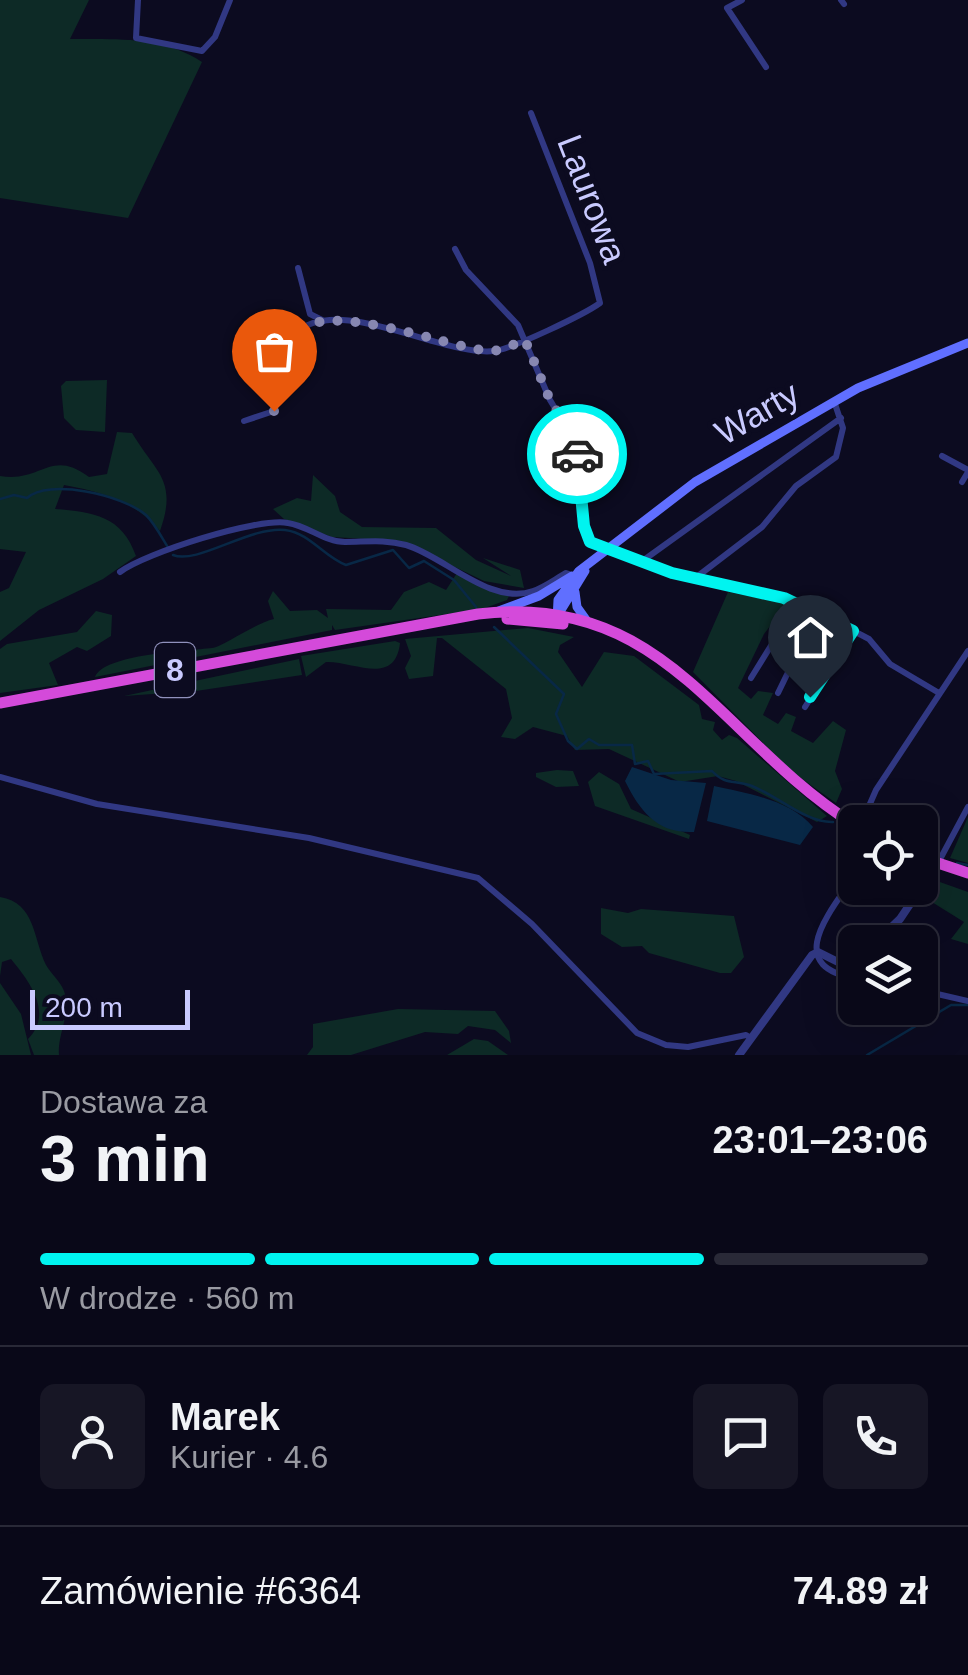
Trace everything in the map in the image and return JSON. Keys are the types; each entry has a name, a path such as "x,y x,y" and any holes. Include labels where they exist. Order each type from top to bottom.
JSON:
{"highway":[{"name":"8","path":"0,702 496,612 587,621 660,658 789,777 838,813"},
{"name":"8","path":"478,617 558,619 660,658"},
{"path":"938,864 968,873"}],"main road":[{"name":"Warty","path":"558,619 558,600 575,574 710,472 834,400 968,342"},
{"name":"Warty","path":"558,619 592,562"},
{"path":"496,612 539,596 575,574"},
{"path":"575,591 577,608 587,621"}],"street":[{"path":"138,0 136,38 188,50 202,50 215,38 230,0"},
{"path":"742,0 727,8 766,68"},
{"name":"Laurowa","path":"525,340 600,302 590,263 531,113"},
{"path":"456,249 466,270 510,312 550,400 576,443 586,537 608,550 694,579 798,602 868,639 890,664 938,694"},
{"path":"298,268 310,314 327,321"},
{"path":"244,421 274,411 296,332 327,321 349,321 492,352 525,340"},
{"path":"694,579 762,527 796,486 836,457 842,433 834,400"},
{"path":"640,562 841,418"},
{"path":"942,456 967,470 962,482"},
{"path":"120,572 146,559 223,535 284,522 331,540 366,538 412,546 482,584 515,593 532,592 566,572 575,574"},
{"path":"751,678 798,602"},
{"path":"778,693 795,658 826,616"},
{"path":"805,707 853,631"},
{"path":"869,805 968,651"},
{"path":"0,777 82,800 309,838 478,878 520,912 638,1034 674,1046 746,1035 751,1038"},
{"path":"938,864 968,807"},
{"path":"838,900 821,925 818,952 820,964 828,972 838,974"},
{"path":"894,925 910,905"},
{"path":"739,1055 818,952"},
{"path":"818,952 838,962"},
{"path":"938,994 968,1001"}],"green space":[{"path":"0,0 89,0 70,39 155,43 202,62 128,218 0,198"},
{"path":"107,380 105,432 76,430 64,418 61,386 66,381"},
{"path":"117,432 132,433 162,478 167,500 160,531 140,512 117,499 64,485 55,509 94,515 115,524 136,556 103,579 39,610 0,641 0,592 9,588 26,552 0,549 0,476 26,475 55,466 76,469 89,477 107,474"},
{"path":"313,475 335,496 340,512 362,527 436,528 476,560 511,576 483,558 520,570 524,588 484,581 401,541 332,537 284,519 273,509 297,498 311,501"},
{"path":"457,573 509,596 482,609 335,630 332,625 332,630 95,677 114,663 223,644 274,619 268,601 273,591 290,611 317,610 328,618 326,609 391,610 404,592 429,582 446,590"},
{"path":"728,592 787,604 764,634 738,688 751,699 758,691 773,693 763,715 778,724 786,713 796,717 791,731 813,743 833,721 846,730 835,771 842,789 836,803 791,771 693,672"},
{"path":"96,611 112,615 111,636 87,651 77,647 49,663 58,685 0,693 0,649 7,644 77,632"},
{"path":"528,628 574,637 560,645 558,652 582,687 604,652 634,656 699,705 702,719 715,722 713,730 722,740 729,735 737,738 827,816 817,822 736,781 718,776 680,782 609,749 575,750 567,736 533,727 515,739 501,737 512,718 506,689 442,638 437,638 433,676 409,679 405,668 411,656 405,639"},
{"path":"400,643 397,656 382,668 326,662 306,677 301,656"},
{"path":"299,659 302,675 196,691 124,696"},
{"path":"573,771 579,786 556,787 536,777 536,773"},
{"path":"599,772 619,784 631,809 690,835 689,839 595,806 588,782"},
{"path":"968,817 968,863 950,858"},
{"path":"938,881 968,892 968,944 951,939 964,922 937,905"},
{"path":"0,897 21,906 27,914 46,965 64,991 66,1007 59,1055 34,1055 28,1039 39,1019 39,1008 31,987 11,959 2,962 0,976"},
{"path":"601,908 628,913 641,909 734,916 744,957 731,973 720,973 649,953 642,946 622,947 601,934"},
{"path":"0,983 21,1014 31,1055 0,1055"},
{"path":"398,1009 495,1011 509,1031 511,1043 495,1030 468,1026 458,1034 425,1032 351,1055 307,1055 313,1047 313,1024"},
{"path":"474,1039 488,1041 508,1055 447,1055"}],"water":[{"path":"632,767 671,780 706,783 694,832 670,829 651,819 625,781"},
{"path":"714,786 780,804 813,827 800,845 707,821"}],"waterway":[{"path":"0,499 68,489 121,501 146,515 169,549"},
{"path":"173,555 196,555 256,534 285,530 302,536 346,565 393,550 409,568 424,561 454,580 476,607"},
{"path":"494,627 564,694 556,714 568,741 577,749 589,739 599,745 632,745 635,764 648,761 654,774 712,771 725,780 759,789 812,818 833,822"},
{"path":"957,863 968,865"},
{"path":"867,1055 951,1005 968,1005"}],"way so far":[{"path":"274,411 296,332 312,324 349,321 492,352 525,340 550,400 576,443 577,454"}],"route":[{"path":"577,454 584,526 590,542 672,573 784,598 853,631 810,697"}]}
